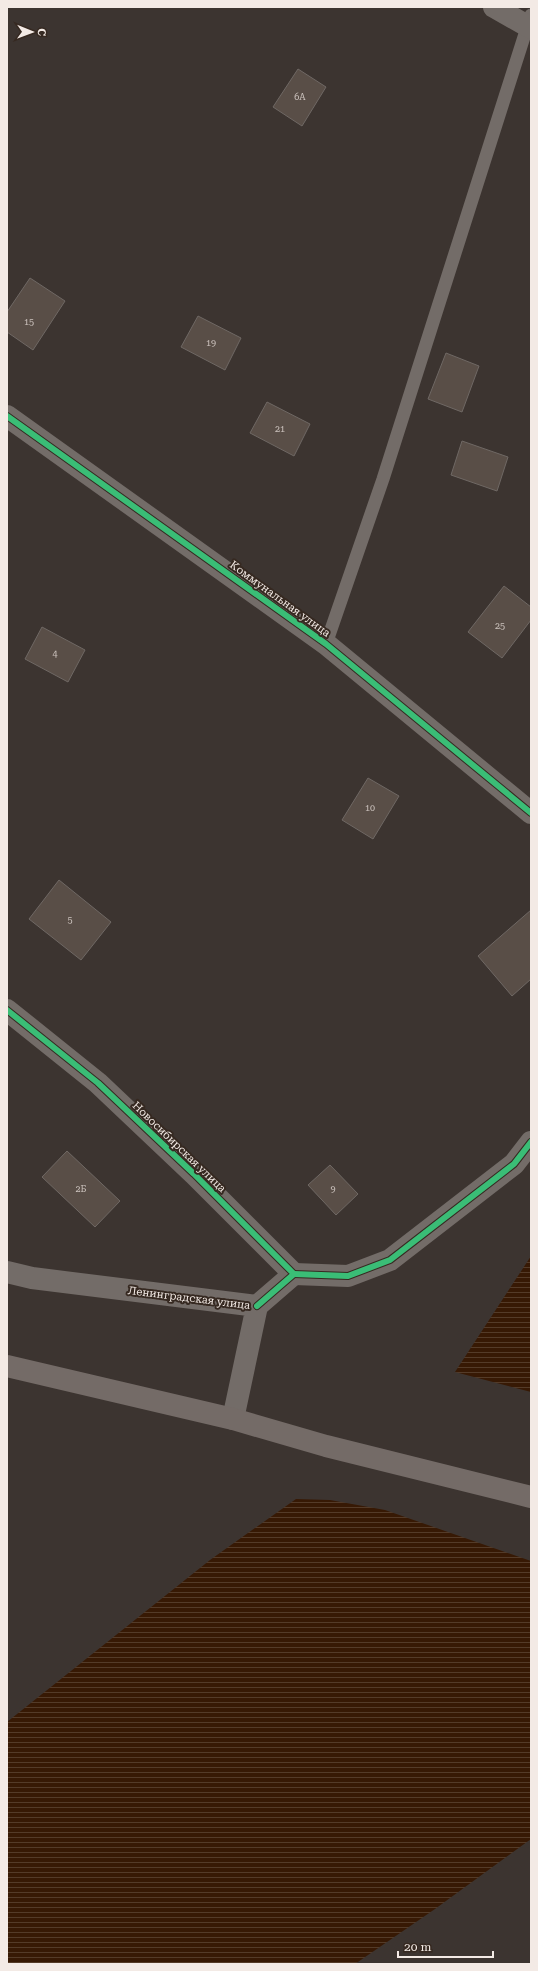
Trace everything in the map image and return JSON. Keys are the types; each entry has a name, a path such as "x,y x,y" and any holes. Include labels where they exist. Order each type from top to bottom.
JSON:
{"main road":[{"path":"7,1366 233,1419 326,1446 531,1497"}],"street":[{"path":"494,7 530,23"},
{"name":"Коммунальная улица","path":"7,416 326,644 531,813"},
{"name":"Новосибирская улица","path":"7,1010 98,1083 194,1174 294,1274"},
{"path":"257,1306 294,1274 348,1276 390,1260 514,1164 531,1142"},
{"name":"Ленинградская улица","path":"7,1272 32,1278 257,1306 233,1419"}],"lane":[{"path":"326,644 383,479 530,23"}],"shaded area":[{"path":"531,1256 531,1392 455,1372"},
{"path":"296,1499 330,1500 385,1510 531,1561 531,1839 435,1909 355,1964 7,1964 7,1722 210,1560"}],"building":[{"path":"298,69 326,87 302,126 273,107"},
{"path":"30,278 65,301 33,350 7,332 7,312"},
{"path":"198,316 241,338 225,370 181,347"},
{"path":"446,353 479,366 462,412 428,399"},
{"path":"267,402 310,424 294,456 250,433"},
{"path":"462,441 508,457 497,491 451,475"},
{"path":"504,586 531,607 531,620 502,658 468,632"},
{"path":"42,627 85,650 68,682 25,659"},
{"path":"368,778 399,796 373,839 342,820"},
{"path":"59,880 111,922 81,960 29,919"},
{"path":"531,910 531,979 512,996 478,956"},
{"path":"67,1151 120,1201 95,1227 42,1177"},
{"path":"330,1165 358,1194 336,1215 308,1185"}],"cycle path":[{"path":"7,416 326,644 531,813"},
{"path":"7,1010 98,1083 194,1174 294,1274 257,1306"},
{"path":"294,1274 348,1276 390,1260 514,1164 531,1142"}]}
